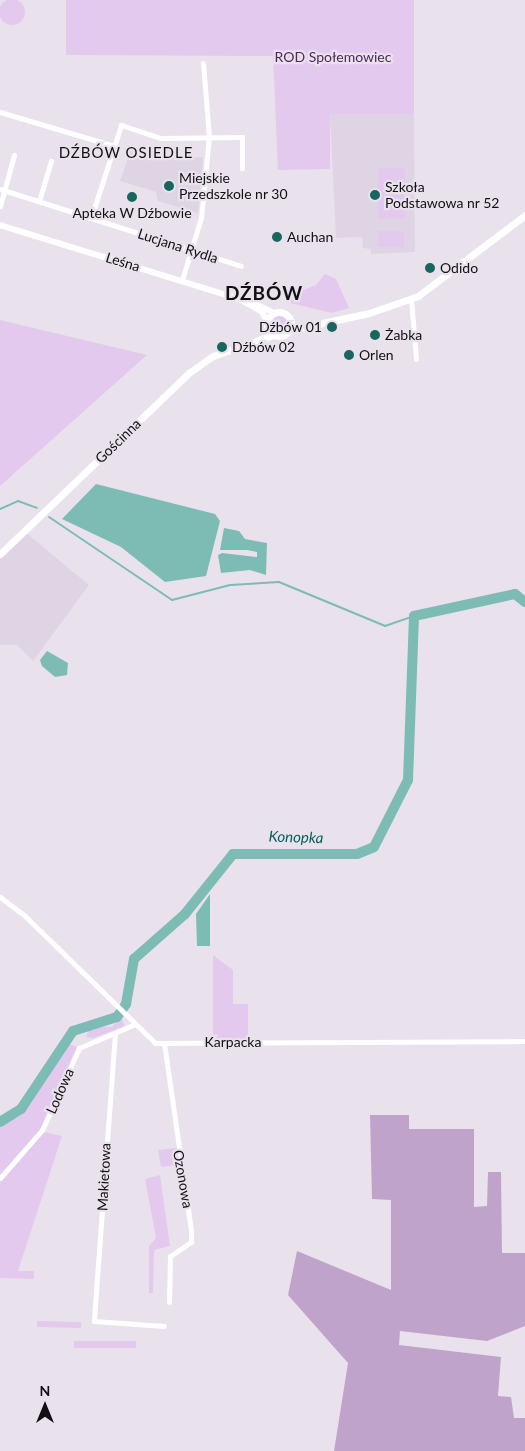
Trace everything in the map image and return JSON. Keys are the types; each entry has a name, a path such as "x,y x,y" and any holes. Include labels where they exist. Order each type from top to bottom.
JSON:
{"main road":[{"path":"313,324 291,320 285,313 274,313 267,324 273,335 283,336 290,330 370,313 411,299 437,286 525,215"},
{"path":"290,330 291,320"},
{"name":"Gościnna","path":"246,343 267,324"},
{"name":"Gościnna","path":"0,554 190,372 213,356 273,335"}],"street":[{"path":"182,280 201,218 209,137 203,63"},
{"path":"0,112 114,146"},
{"path":"91,218 121,125 160,138 242,137 242,168"},
{"path":"0,206 2,190 14,155"},
{"path":"39,202 51,161"},
{"name":"Lucjana Rydla","path":"2,190 241,266"},
{"name":"Leśna","path":"0,225 182,280 274,313"},
{"path":"411,299 416,359"},
{"name":"Leśna","path":"246,302 267,324"},
{"name":"Karpacka","path":"0,897 24,915 149,1040 164,1044 525,1041"},
{"name":"Lodowa","path":"0,1178 42,1130 80,1048 133,1025"},
{"name":"Makietowa","path":"115,1034 94,1321 164,1326"},
{"name":"Ozonowa","path":"164,1044 191,1230 191,1242 170,1256 169,1302"}],"shaded area":[{"name":"Szkoła Podstawowa nr 52","path":"330,114 414,114 415,252 371,254 371,249 363,248 362,237 336,238"},
{"name":"Miejskie Przedszkole nr 30","path":"131,149 169,159 203,157 198,213 158,201 156,192 120,181"},
{"path":"96,484 215,514 220,521 206,576 165,582 121,547 62,519"},
{"path":"224,528 239,531 245,539 267,543 266,575 250,570 221,573 218,555 222,553 257,557 257,552 247,550 220,550"},
{"path":"24,531 89,585 33,661 17,645 0,645 0,554"},
{"path":"47,651 68,663 67,675 55,677 42,666 40,660"},
{"path":"210,894 210,946 197,946 196,914"},
{"path":"370,1115 409,1115 409,1129 474,1129 474,1207 487,1206 488,1172 501,1172 502,1253 525,1253 525,1326 487,1341 400,1331 399,1345 501,1357 498,1396 511,1397 514,1418 525,1418 525,1451 334,1451 348,1363 288,1295 297,1251 391,1290 391,1200 372,1199"}],"green space":[{"path":"12,-1 22,2 25,12 22,22 12,25 2,22 -1,12 2,2"},
{"name":"ROD Społemowiec","path":"66,0 414,0 414,114 330,114 330,169 278,170 273,56 66,55"},
{"path":"378,168 405,168 405,218 378,219"},
{"path":"378,231 404,231 404,247 378,247"},
{"path":"325,274 336,279 349,308 332,313 290,303 295,293 316,285"},
{"path":"279,315 285,318 288,324 285,330 279,333 273,330 270,324 273,318"},
{"path":"0,320 147,355 0,486"},
{"path":"213,955 233,970 233,1004 248,1004 248,1039 213,1040"},
{"path":"121,1017 125,1026 93,1038 86,1037 90,1026 112,1027"},
{"path":"67,1043 77,1047 40,1131 62,1136 18,1271 34,1271 34,1279 0,1278 0,1126 26,1105"},
{"path":"177,1148 180,1164 161,1167 158,1150"},
{"path":"160,1175 170,1246 154,1250 153,1293 149,1293 149,1246 156,1238 145,1179"},
{"path":"37,1321 81,1322 81,1328 37,1327"},
{"path":"74,1341 136,1341 136,1348 74,1348"}],"waterway":[{"path":"0,509 18,501 37,508"},
{"path":"49,517 172,600 230,585 279,582 385,626 414,616"},
{"name":"Konopka","path":"0,1122 21,1109 73,1031 117,1017 126,1004 134,959 185,914 233,854 357,854 374,847 408,780 414,616 515,594 525,602"}],"place":[{"name":"Miejskie Przedszkole nr 30","path":"169,186"},
{"name":"Szkoła Podstawowa nr 52","path":"375,195"},
{"name":"Apteka W Dźbowie","path":"132,197"},
{"name":"Auchan","path":"277,237"},
{"name":"Odido","path":"430,268"},
{"name":"Dźbów 01","path":"332,327"},
{"name":"Żabka","path":"375,335"},
{"name":"Dźbów 02","path":"222,347"},
{"name":"Orlen","path":"349,355"}],"district":[{"name":"DŹBÓW OSIEDLE","path":"126,153"},
{"name":"DŹBÓW","path":"264,293"}]}
